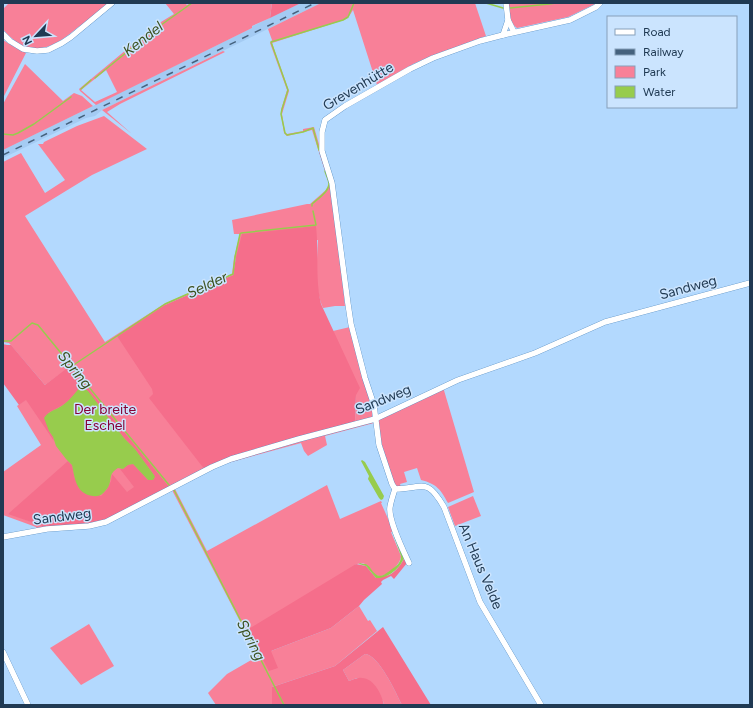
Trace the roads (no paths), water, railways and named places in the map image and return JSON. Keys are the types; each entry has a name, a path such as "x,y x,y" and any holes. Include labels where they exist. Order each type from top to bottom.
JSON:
{"street":[{"path":"3,35 15,45 23,48 37,51 48,50 62,43 112,3"},
{"path":"506,3 508,20 514,32"},
{"name":"Grevenhütte","path":"375,419 374,405 365,378 351,324 332,183 322,151 322,132 325,120 338,110 410,69 433,58 480,41 570,20 600,3"},
{"path":"503,35 508,20"},
{"name":"Sandweg","path":"3,537 47,529 89,526 106,522 212,467 231,459 375,419 458,380 535,353 605,322 750,283"},
{"path":"375,419 379,445 395,489 389,508 394,526 409,563"},
{"name":"An Haus Velde","path":"395,489 423,486 431,489 438,496 444,506 480,602 541,705"},
{"path":"3,652 28,705"}],"water":[{"path":"81,386 88,391 124,438 135,449 154,475 155,477 153,480 148,480 133,464 128,465 123,469 118,468 114,471 111,475 108,487 105,492 100,495 87,495 80,489 75,480 72,465 56,446 44,418 50,412 66,403"},
{"path":"362,460 365,462 384,496 383,499 381,500 379,498 368,479 369,476 361,461"},
{"path":"392,531 404,558 400,565 389,575 376,578 366,566 359,564 367,564 376,575 379,576 384,575 397,565 401,556"}],"waterway":[{"name":"Kendel","path":"95,78 154,30 192,3"},
{"name":"Selder","path":"319,150 313,128 303,132 287,135 285,133 281,114 288,90 271,42 343,20 348,17 354,3"},
{"name":"Selder","path":"486,3 503,8"},
{"name":"Selder","path":"510,8 556,3"},
{"name":"Kendel","path":"81,89 91,80"},
{"name":"Kendel","path":"3,134 13,135 18,133 34,124 71,97"},
{"name":"Selder","path":"312,206 312,204 327,190 329,182 325,171"},
{"name":"Selder","path":"72,366 165,304 233,274 235,257 241,233 316,225 313,211"},
{"name":"Spring","path":"3,340 11,341 32,323 38,325 169,485"},
{"name":"Spring","path":"174,490 284,705"}],"railway":[{"path":"3,155 315,3"}],"park label":[{"name":"Der breite Eschel","path":"105,418"}]}
